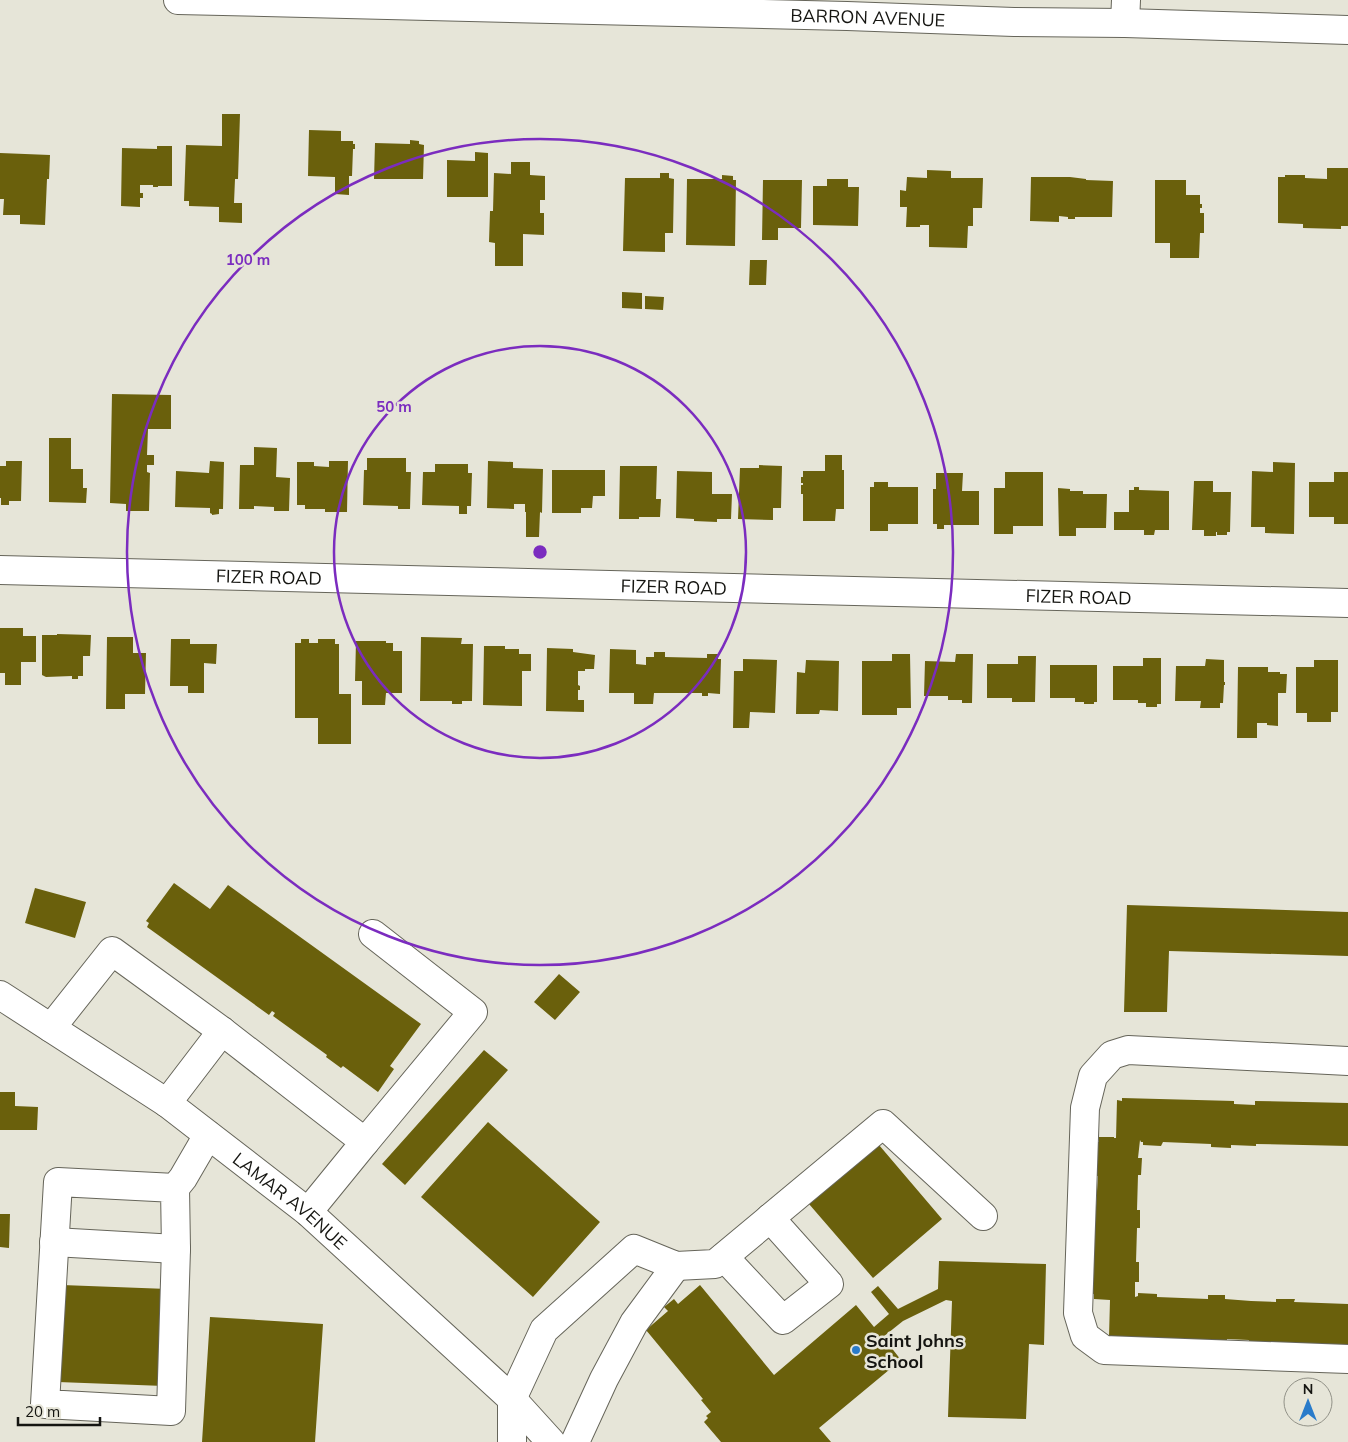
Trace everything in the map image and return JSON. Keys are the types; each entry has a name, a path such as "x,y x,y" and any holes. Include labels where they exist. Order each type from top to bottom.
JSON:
{"main road":[{"name":"BARRON AVENUE","path":"178,0 738,7 1014,22 1126,11 1348,30"},
{"name":"FIZER ROAD","path":"0,570 1348,603"},
{"path":"308,1212 473,1012 373,934"},
{"path":"51,1028 112,951 222,1031 365,1142"},
{"name":"LAMAR AVENUE","path":"0,995 167,1103 308,1212 512,1399 551,1442"},
{"path":"167,1103 222,1031"},
{"path":"1348,1061 1128,1050 1112,1055 1093,1076 1085,1108 1078,1313 1085,1336 1104,1350 1348,1359"},
{"path":"512,1442 512,1399 544,1330 634,1249 676,1266 715,1264 883,1124 983,1216"},
{"path":"175,1188 58,1182 45,1404 171,1411 176,1249 175,1188 183,1178 208,1135"},
{"path":"724,1257 783,1320 829,1284 770,1218"},
{"path":"54,1242 176,1249"},
{"path":"575,1442 604,1379 634,1323 676,1266"}],"building":[{"path":"222,114 240,114 238,179 235,179 234,203 242,203 242,223 219,222 219,207 189,206 189,201 184,201 186,145 222,146"},
{"path":"309,130 341,131 341,141 353,141 353,144 355,144 355,149 353,149 352,176 349,176 349,195 335,194 335,177 308,176"},
{"path":"410,140 419,141 419,144 424,145 423,179 374,179 375,143 410,144"},
{"path":"157,146 172,146 172,186 153,187 153,185 140,185 140,193 143,193 143,198 140,198 140,207 121,206 122,148 157,149"},
{"path":"475,152 488,153 488,197 447,197 447,160 475,161"},
{"path":"0,153 50,155 45,225 20,224 20,215 3,215 4,199 0,199"},
{"path":"511,162 530,162 530,175 545,176 545,200 540,200 540,213 544,213 544,235 523,234 523,266 495,266 495,243 489,242 490,211 493,211 494,173 511,174"},
{"path":"1327,168 1348,168 1348,226 1341,226 1341,229 1303,228 1303,224 1278,223 1278,177 1305,175 1305,178 1327,179"},
{"path":"927,170 951,171 951,178 983,178 982,208 973,208 973,226 968,226 967,248 929,247 929,225 906,227 907,207 900,207 900,190 906,191 907,177 927,178"},
{"path":"660,173 669,173 669,178 674,179 673,233 665,233 665,252 623,251 625,178 660,178"},
{"path":"722,175 733,176 733,180 736,180 735,246 686,245 687,179 722,179"},
{"path":"1031,177 1070,177 1086,180 1113,181 1112,217 1075,217 1075,219 1068,219 1068,217 1059,216 1059,222 1030,221"},
{"path":"827,179 848,179 848,187 859,187 858,226 813,225 813,186 827,186"},
{"path":"763,180 802,180 801,228 778,228 778,240 762,240"},
{"path":"1155,180 1186,180 1186,195 1200,195 1202,208 1200,208 1200,213 1204,213 1204,233 1200,233 1199,258 1170,258 1170,243 1155,243"},
{"path":"750,260 767,260 766,285 749,285"},
{"path":"622,292 642,293 642,309 622,308"},
{"path":"645,296 664,297 663,310 645,309"},
{"path":"112,394 171,395 171,429 148,429 147,455 154,455 154,465 147,465 147,472 150,473 149,511 126,511 126,504 110,503"},
{"path":"49,438 71,438 71,469 83,469 83,488 87,488 86,503 49,502"},
{"path":"254,447 277,448 276,477 290,478 289,511 274,511 274,507 254,506 254,509 239,509 240,465 254,465"},
{"path":"825,455 842,455 844,509 836,509 835,521 803,521 801,485 803,483 801,483 801,477 803,477 803,471 825,471"},
{"path":"367,458 406,458 406,472 411,472 410,509 398,509 398,506 363,505 364,470 367,470"},
{"path":"6,461 22,461 21,501 9,501 9,505 1,505 0,466 6,466"},
{"path":"210,461 224,462 223,509 219,509 219,514 212,515 210,508 175,507 176,471 209,473"},
{"path":"329,461 348,461 347,512 325,512 325,509 305,509 305,505 297,505 297,462 314,462 314,466 329,467"},
{"path":"488,461 513,462 513,468 543,469 542,513 540,512 539,537 526,537 525,504 514,504 514,509 487,508"},
{"path":"1273,462 1295,463 1294,534 1265,533 1265,527 1251,527 1252,471 1273,472"},
{"path":"435,464 468,464 468,473 472,473 471,506 467,506 467,514 459,514 459,506 422,505 423,472 435,472"},
{"path":"759,465 782,466 781,508 773,508 773,520 738,519 740,468 759,468"},
{"path":"620,466 657,466 656,499 661,499 660,517 619,519"},
{"path":"552,470 605,470 605,496 593,496 592,508 581,508 581,513 552,513"},
{"path":"677,471 712,472 712,494 732,494 731,519 717,519 717,522 676,518"},
{"path":"1005,472 1043,472 1043,526 1013,526 1013,534 994,534 994,488 1005,488"},
{"path":"1334,472 1348,472 1348,524 1334,524 1334,517 1309,517 1309,482 1334,482"},
{"path":"936,473 963,473 962,491 979,491 979,525 944,525 944,529 937,529 937,524 933,524 933,489 936,489"},
{"path":"1194,481 1213,481 1213,492 1231,492 1230,532 1227,532 1227,535 1217,535 1216,532 1216,536 1204,536 1204,530 1192,530"},
{"path":"874,482 888,482 888,487 918,487 918,524 888,524 888,531 870,531 870,487 874,487"},
{"path":"1134,487 1139,487 1139,490 1169,491 1169,530 1155,530 1154,535 1144,535 1144,530 1114,530 1114,512 1129,512 1129,490 1134,490"},
{"path":"1058,488 1070,489 1070,491 1083,491 1083,494 1107,494 1106,528 1076,528 1076,536 1059,536"},
{"path":"0,628 23,628 23,636 36,636 36,662 21,662 21,685 5,685 5,673 0,673"},
{"path":"42,635 91,635 90,656 83,656 83,676 78,676 78,679 72,679 72,676 46,677 42,675"},
{"path":"107,637 133,637 133,653 146,653 145,694 125,694 125,709 106,709"},
{"path":"421,637 462,638 461,644 473,644 472,701 452,704 452,701 420,701"},
{"path":"171,639 190,639 190,644 217,644 216,664 204,663 204,693 188,693 188,686 170,686"},
{"path":"301,639 309,639 309,643 318,643 318,639 335,639 335,644 339,644 339,694 351,694 351,744 318,744 318,718 295,718 295,643 301,643"},
{"path":"356,641 386,641 386,643 393,643 393,651 402,651 402,693 386,693 385,705 362,705 362,681 355,681"},
{"path":"484,646 505,646 505,649 519,649 519,654 531,654 531,671 522,671 522,706 483,705"},
{"path":"547,648 573,649 573,652 595,655 594,669 578,671 580,690 578,690 578,700 584,700 584,712 546,711"},
{"path":"610,649 636,650 636,664 646,665 646,657 654,657 654,652 665,652 665,657 707,658 707,654 718,654 718,659 721,659 720,694 708,693 708,696 702,696 702,693 654,693 653,704 634,704 634,693 609,693"},
{"path":"892,654 910,654 911,708 897,708 897,715 862,715 862,661 892,661"},
{"path":"956,654 973,654 972,703 962,703 962,700 948,700 948,696 924,696 925,661 955,662"},
{"path":"1018,656 1036,656 1035,702 1012,702 1012,698 987,698 987,664 1018,664"},
{"path":"1143,658 1161,658 1161,704 1157,704 1157,707 1146,707 1146,703 1138,703 1138,700 1113,700 1113,666 1143,666"},
{"path":"743,659 777,660 775,713 750,712 749,728 733,728 734,671 743,671"},
{"path":"1206,659 1224,660 1225,685 1223,703 1220,703 1220,708 1200,708 1201,701 1175,701 1176,666 1205,666"},
{"path":"806,660 839,661 838,711 820,710 819,714 796,714 797,672 805,673"},
{"path":"1314,660 1338,660 1338,712 1331,712 1331,722 1307,722 1307,713 1296,713 1296,667 1314,667"},
{"path":"1050,665 1097,665 1097,702 1094,702 1094,704 1084,704 1084,702 1075,702 1075,698 1050,698"},
{"path":"1238,667 1268,667 1268,672 1287,674 1286,693 1278,693 1278,726 1257,723 1257,738 1237,738"},
{"path":"174,883 210,909 228,885 421,1024 390,1066 394,1069 378,1092 343,1066 341,1068 326,1057 327,1055 273,1016 275,1013 272,1011 269,1015 147,927 149,923 146,921"},
{"path":"35,888 86,902 75,938 25,923"},
{"path":"1127,905 1348,912 1348,956 1169,951 1167,1012 1124,1012"},
{"path":"559,974 580,992 555,1020 534,1002"},
{"path":"484,1050 508,1070 405,1185 382,1164"},
{"path":"0,1092 15,1092 15,1106 38,1107 37,1130 0,1130"},
{"path":"1122,1098 1234,1101 1234,1104 1255,1105 1255,1101 1348,1103 1348,1146 1256,1144 1256,1146 1231,1145 1231,1148 1211,1147 1211,1144 1163,1142 1161,1146 1143,1145 1143,1142 1140,1140 1138,1158 1142,1158 1141,1175 1138,1175 1137,1210 1140,1210 1140,1228 1137,1228 1136,1262 1139,1262 1139,1282 1135,1282 1135,1297 1138,1296 1138,1293 1157,1294 1157,1297 1208,1299 1208,1295 1225,1295 1225,1299 1251,1301 1276,1302 1276,1299 1295,1299 1294,1302 1348,1304 1348,1346 1249,1343 1249,1340 1227,1339 1227,1342 1115,1339 1115,1337 1109,1337 1110,1300 1094,1299 1094,1294 1092,1294 1094,1207 1096,1207 1098,1176 1095,1176 1096,1142 1099,1142 1099,1137 1116,1138 1117,1100 1122,1101"},
{"path":"488,1122 600,1222 533,1297 421,1197"},
{"path":"879,1145 942,1219 873,1278 809,1204"},
{"path":"0,1214 10,1214 9,1248 0,1247"},
{"path":"939,1261 1046,1264 1044,1345 1029,1344 1026,1419 948,1417 952,1301 946,1300 903,1321 883,1337 901,1360 819,1428 831,1442 721,1442 704,1422 708,1418 706,1416 711,1412 701,1400 703,1399 646,1330 668,1311 664,1307 674,1299 678,1304 700,1285 774,1375 856,1305 874,1327 889,1314 871,1292 878,1286 898,1309 938,1289"},
{"path":"62,1285 168,1289 164,1386 58,1382"},
{"path":"210,1317 323,1324 315,1442 202,1442"}],"place":[{"name":"Saint Johns School","path":"856,1350"}]}
